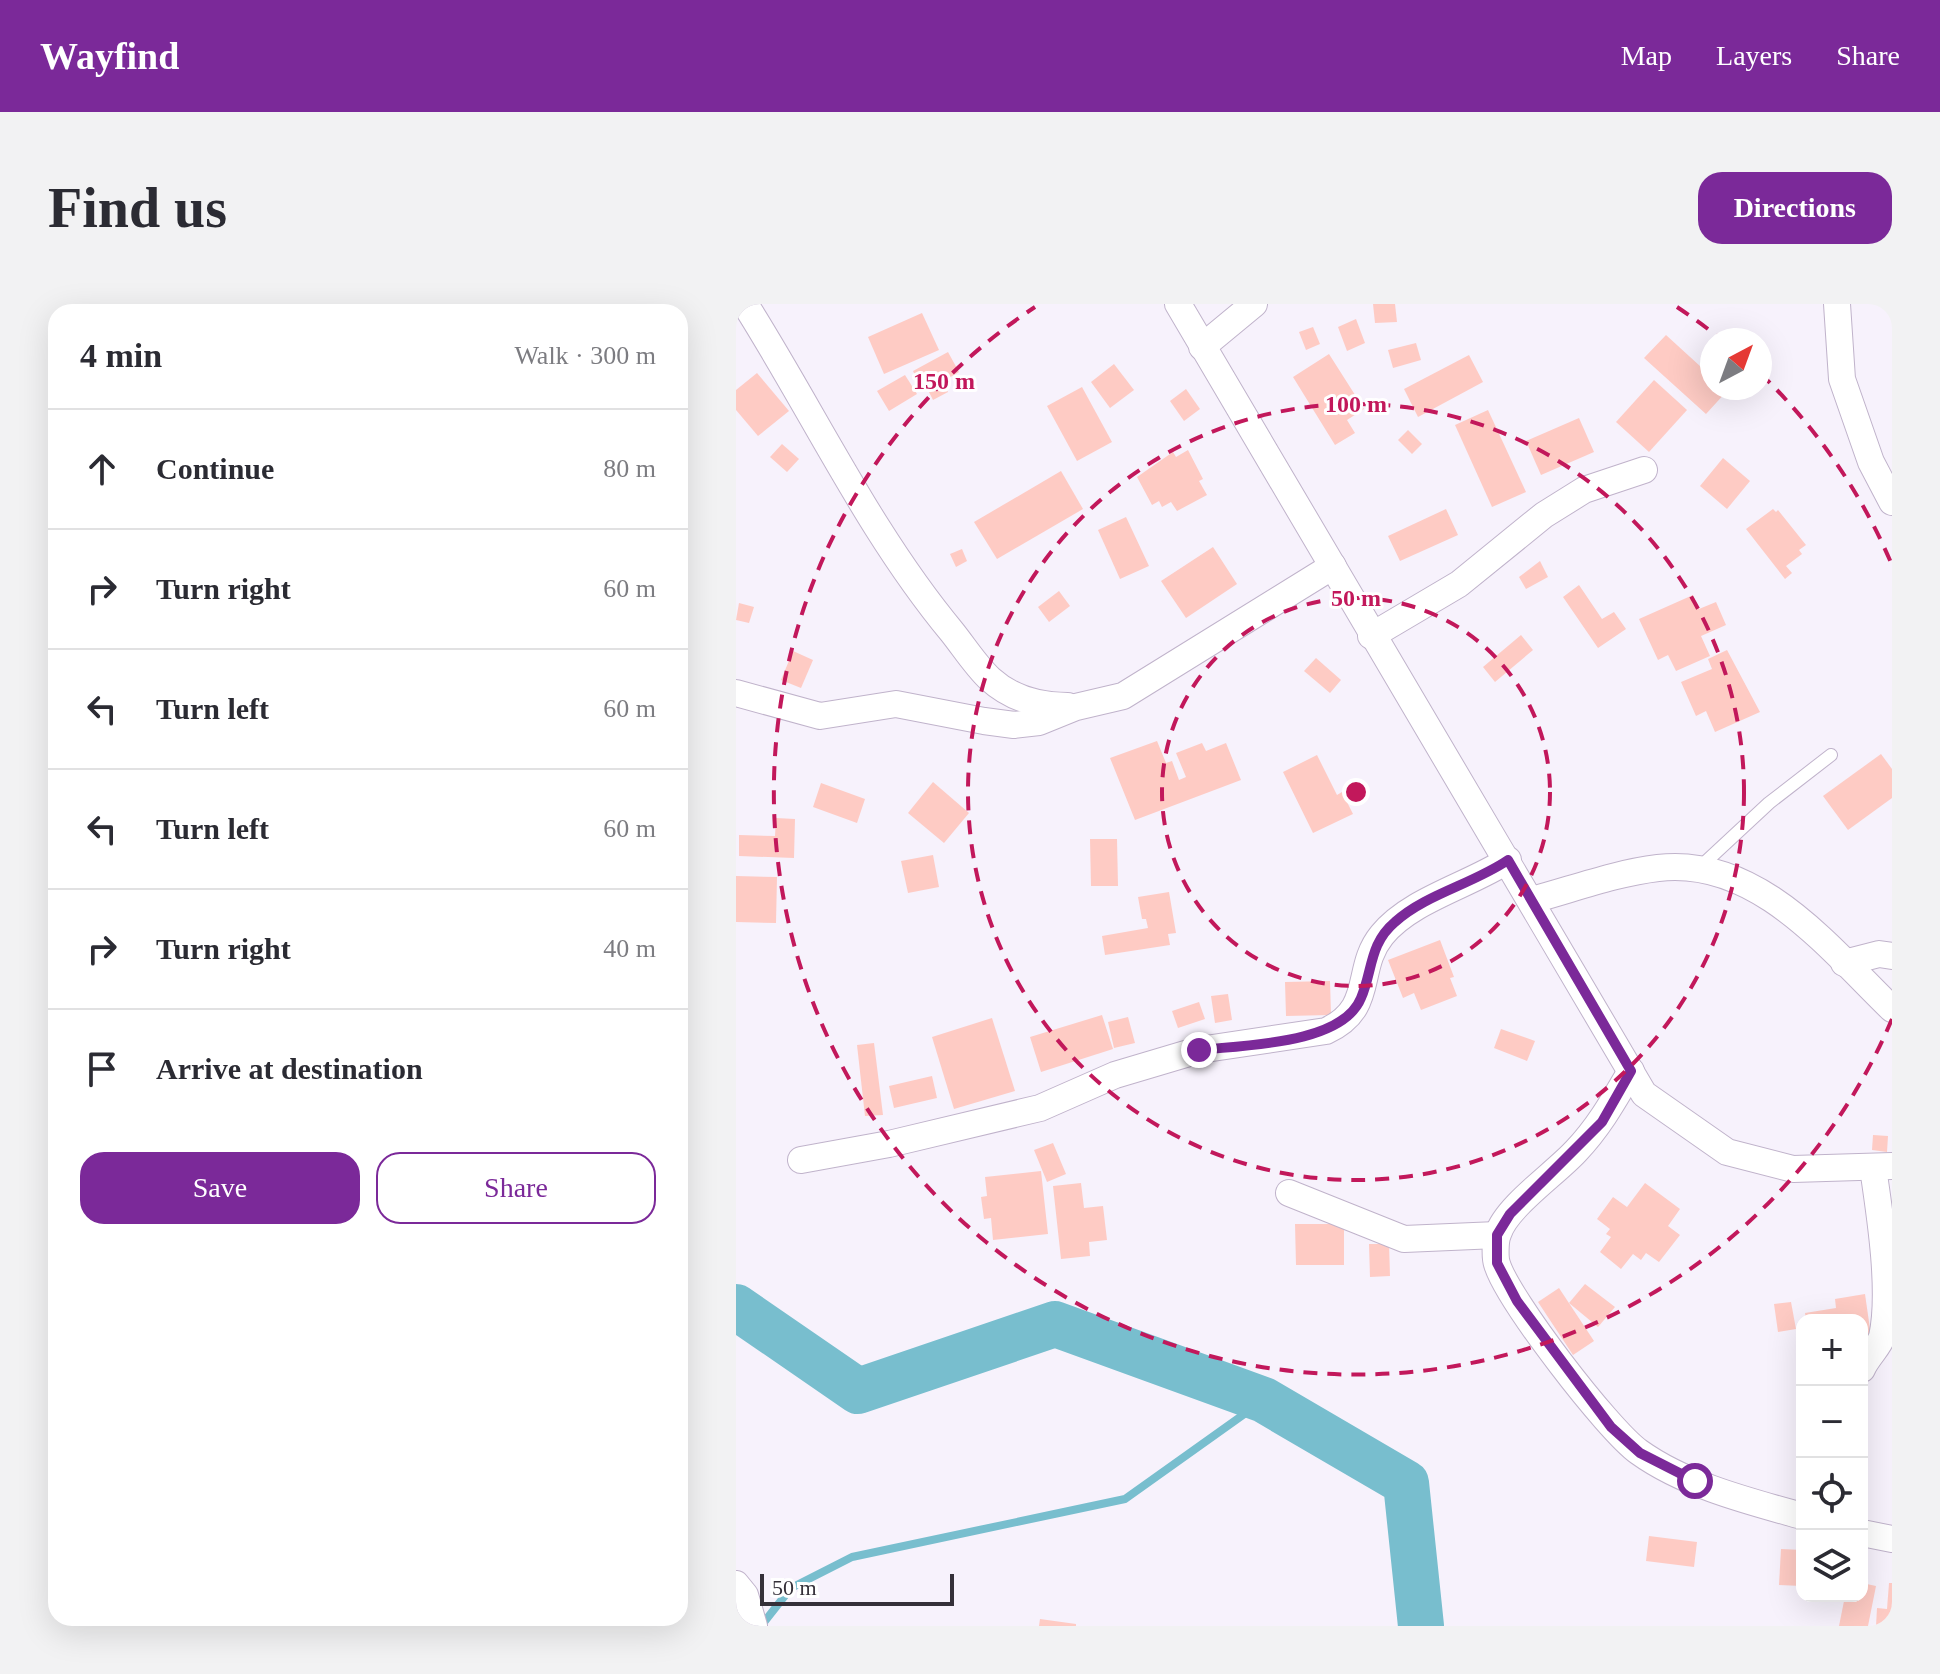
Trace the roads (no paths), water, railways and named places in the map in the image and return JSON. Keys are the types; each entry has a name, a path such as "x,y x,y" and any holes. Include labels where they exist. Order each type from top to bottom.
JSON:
{"street":[{"path":"745,304 834,452 872,524 942,621 991,680 1017,697 1041,706 1076,707"},
{"path":"1178,304 1371,636 1532,900 1644,1094 1727,1152 1793,1169 1882,1167 1888,1303 1882,1339 1868,1360"},
{"path":"1202,347 1254,304"},
{"path":"1837,304 1842,379 1871,462 1892,502"},
{"path":"1371,636 1459,584 1532,524 1584,490 1644,470"},
{"path":"736,693 820,716 896,704 1014,725 1039,722 1076,707 1123,696 1333,566"},
{"path":"801,1160 990,1122 1040,1108 1115,1075 1199,1050 1326,1031 1339,1025 1354,1010 1361,998 1371,953 1396,920 1508,860"},
{"path":"1532,900 1658,867 1698,869 1748,884 1799,918 1892,1009"},
{"path":"1844,963 1879,954 1892,956"},
{"path":"1631,1071 1602,1122 1510,1214 1497,1235 1497,1263 1517,1301 1611,1427 1640,1453 1695,1481 1796,1514"},
{"path":"1289,1193 1404,1239 1497,1235"},
{"path":"1868,1534 1892,1539"},
{"path":"736,1584 745,1595 754,1626"}],"lane":[{"path":"1698,869 1769,803 1831,755"}],"waterway":[{"path":"736,1307 858,1391 1055,1324 1264,1400 1406,1483 1421,1626"},
{"path":"761,1626 791,1588 852,1557 1125,1499 1264,1400"}]}
